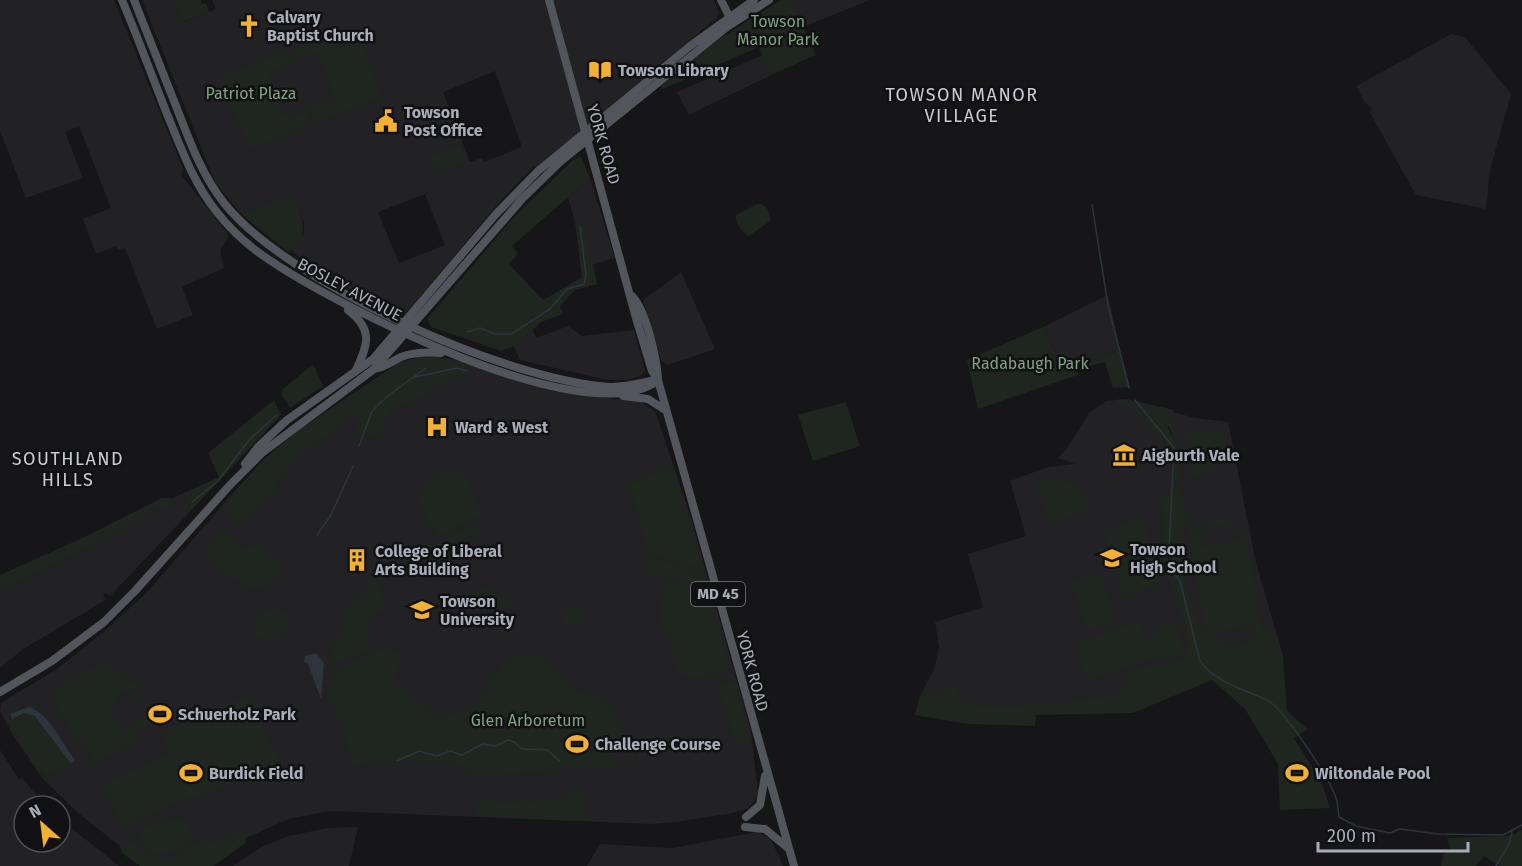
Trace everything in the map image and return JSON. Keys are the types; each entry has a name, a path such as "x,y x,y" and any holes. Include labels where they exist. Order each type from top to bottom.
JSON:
{"main road":[{"name":"BOSLEY AVENUE","path":"122,0 195,179 214,210 251,247 337,301 450,354 555,386 644,398 658,403 666,411"},
{"name":"BOSLEY AVENUE","path":"134,0 206,175 223,202 245,226 272,248 322,280 408,325 466,349 539,372 611,387 657,380"},
{"name":"YORK ROAD","path":"549,0 632,296 637,300 645,323 657,366 657,380 794,866"},
{"path":"721,0 731,19"},
{"path":"0,692 52,661 104,622 230,485 277,440 374,369 408,325 522,199 560,162 754,0"},
{"path":"408,325 496,214 538,171 586,130 731,19 769,0"},
{"path":"337,301 357,317 366,333 366,349 354,375"},
{"path":"230,485 258,447 279,427 354,375 402,332"},
{"path":"374,369 382,369 397,359 414,354 450,354"},
{"path":"610,395 648,387 657,380"},
{"path":"746,817 756,810 763,799 766,769"},
{"path":"745,826 765,829 789,849"}],"shaded area":[{"path":"0,0 114,0 183,169 182,176 229,236 220,250 224,268 182,287 193,315 157,329 125,248 118,250 116,246 96,254 83,219 111,208 79,126 65,132 83,178 26,198 0,131"},
{"path":"142,0 174,0 183,22 216,9 212,0 714,0 719,13 717,18 579,132 576,142 540,173 534,166 498,204 406,313 399,315 341,285 292,252 304,233 304,222 293,195 241,214 215,182","holes":["495,71 522,147 484,162 482,158 470,162 443,92","425,194 445,245 399,263 378,212"]},
{"path":"791,0 870,0 803,27"},
{"path":"1451,34 1465,37 1511,94 1490,170 1486,209 1416,195 1370,113 1372,108 1365,103 1356,86"},
{"path":"763,55 771,75 689,115 677,92"},
{"path":"590,178 615,258 592,265 584,219 575,222 568,197"},
{"path":"681,272 715,349 667,365 661,360 643,300"},
{"path":"1108,295 1120,350 1065,370 1043,327"},
{"path":"530,323 536,338 568,326 582,336 634,330 645,371 642,375 628,380 608,380 520,360 513,345"},
{"name":"Towson University","path":"419,358 454,359 572,394 641,402 655,411 690,515 751,731 758,793 755,800 749,808 733,813 650,824 330,811 288,819 238,842 145,866 72,807 72,794 58,794 43,779 13,735 0,711 1,703 57,669 106,630 149,590 240,485"},
{"name":"Towson High School","path":"1126,399 1171,451 1172,469 1173,441 1170,428 1162,420 1163,409 1195,418 1228,422 1256,563 1283,656 1129,671 1133,713 915,715 920,696 935,667 939,647 935,622 983,607 968,554 1026,536 1010,481 1048,467 1075,464 1058,458 1068,447 1089,413 1107,401"},
{"path":"182,494 192,502 185,517 110,596 105,593 103,595 106,599 99,604 23,649 0,668 0,577"},
{"path":"316,653 324,663 321,699 308,664 304,662 305,656"},
{"path":"29,707 43,716 55,730 75,760 71,764 35,716 24,713 12,719 10,714"},
{"path":"0,750 19,779 22,778 36,794 12,794 12,854 72,854 72,829 119,866 0,866"},
{"path":"358,827 349,866 233,866 261,847 289,836 327,828"},
{"path":"757,832 771,839 783,866 587,866 600,844 672,848"}],"green space":[{"path":"174,0 201,0 202,4 206,3 209,12 182,22"},
{"name":"Towson Manor Park","path":"781,0 791,0 816,55 771,75 759,47 663,89 661,86 718,40"},
{"path":"355,26 382,96 313,123 310,106 321,102 323,106 335,101 329,85 331,83 317,52 293,61 291,51"},
{"name":"Patriot Plaza","path":"287,52 291,62 268,74 283,116 287,115 289,119 304,113 303,109 307,108 308,125 249,149 220,76"},
{"path":"460,145 466,162 435,174 428,157"},
{"path":"581,156 590,178 512,246 518,254 509,264 543,300 582,277 575,222 584,219 597,284 575,290 560,306 563,314 541,322 517,345 501,351 431,327 427,319 515,216 573,160"},
{"path":"293,194 303,222 303,229 295,250 288,252 241,214"},
{"path":"759,203 768,210 770,221 749,236 739,227 736,215"},
{"name":"Radabaugh Park","path":"1043,327 1065,370 1120,350 1130,387 1113,388 1105,362 1077,370 1078,375 978,409 967,360"},
{"path":"418,357 439,357 471,365 468,374 455,375 421,397 391,409 380,435 356,435 358,412 300,455 251,516 239,522 223,504 264,459 299,430 398,363"},
{"path":"313,364 323,386 290,408 281,394 283,389"},
{"path":"1126,399 1174,410 1168,428 1179,450 1180,485 1187,526 1193,525 1195,534 1207,524 1227,520 1246,534 1262,630 1269,632 1283,656 1287,711 1308,729 1294,738 1321,781 1330,808 1280,810 1278,764 1245,709 1212,680 1133,713 1036,715 1035,726 968,724 915,715 920,696 940,695 955,684 963,704 1002,706 1042,704 1120,695 1129,671 1184,660 1187,638 1166,572 1163,552 1161,492 1177,490 1171,451 1130,406 1119,405 1114,400","holes":["1223,525 1233,529 1241,539 1198,547 1200,537 1206,531","1187,526 1208,646 1184,583 1178,545","1256,624 1254,635 1240,646 1226,645 1213,633"]},
{"path":"274,400 281,415 185,517 192,502 182,494 219,477 208,453"},
{"path":"846,402 860,446 813,461 798,415"},
{"path":"1222,427 1227,449 1212,471 1192,477 1185,434"},
{"path":"668,468 678,483 687,511 701,562 698,568 647,553 634,496 625,489 626,484 641,482 644,478"},
{"path":"458,471 470,485 481,515 438,536 429,519 419,508 420,493 435,477 442,473"},
{"path":"1049,478 1064,481 1076,487 1093,509 1049,524 1035,481"},
{"path":"162,498 170,498 176,503 173,510 153,508 133,523 10,586 0,587 0,575 87,536"},
{"path":"1143,518 1163,584 1123,597 1103,530"},
{"path":"476,522 481,534 422,552"},
{"path":"226,531 240,549 259,543 287,569 264,587 256,588 239,582 204,551"},
{"path":"643,555 698,570 672,578 660,578 648,572"},
{"path":"382,572 381,576 385,580 380,589 386,611 373,614 370,623 372,632 366,634 371,649 334,664 330,659 336,637 343,626 345,611 369,582"},
{"path":"1101,572 1116,620 1087,631 1070,582"},
{"path":"704,573 730,668 692,678 681,675 675,666 669,650 673,648 675,638 668,631 663,630 660,617 661,597 671,584 679,579"},
{"path":"486,587 513,602 512,606 479,612 471,604 471,595"},
{"path":"581,606 586,623 566,628 559,610"},
{"path":"273,608 288,613 291,626 279,638 262,639 254,633 253,623 260,613"},
{"path":"1139,621 1147,645 1151,635 1158,627 1172,623 1178,624 1185,655 1152,659 1087,681 1074,643"},
{"name":"Glen Arboretum","path":"391,647 400,653 395,681 441,720 446,715 461,712 473,705 508,659 519,653 540,657 573,690 589,694 610,707 630,742 616,747 611,746 611,761 633,761 635,765 477,776 451,761 381,761 353,767 343,724 328,701 329,679 348,666 350,662"},
{"path":"103,661 138,687 137,689 152,706 152,721 135,734 138,739 95,765 90,762 94,759 68,726 51,695 55,688","holes":["130,690 151,712 127,731 116,723 112,709 117,697"]},
{"path":"731,681 736,685 752,741 737,746 718,685"},
{"name":"Burdick Field","path":"245,696 280,761 192,800 190,797 122,827 103,784 170,754 161,734"},
{"path":"28,713 47,728 71,764 45,776 27,754 11,725 12,719"},
{"path":"580,788 585,801 583,821 476,816 477,805 485,800 496,799 496,803 564,800 564,797"},
{"path":"175,820 185,820 193,835 189,842 166,853 149,851 142,846 138,838 144,828"},
{"path":"243,830 246,841 244,844 213,866 140,866 122,853 120,847 123,842 130,842 145,854 154,857 170,856 208,839 211,844"},
{"path":"1522,830 1522,866 1500,866 1484,856 1476,866 1441,866 1443,855 1450,848 1447,838 1508,836"}],"waterway":[{"path":"1092,205 1108,305 1129,388"},
{"path":"468,332 480,328 495,334 511,334 550,309 567,289 584,284 586,275 580,226"},
{"path":"359,446 372,411 389,395 426,368"},
{"path":"415,377 457,368 467,371"},
{"path":"1135,400 1174,448 1169,550 1176,564 1174,574 1180,581 1200,661 1222,680 1267,700 1284,716 1306,745 1325,776 1336,798 1339,817 1356,826 1390,833 1400,829 1438,834 1503,835 1522,825"},
{"path":"192,502 218,481 249,440 277,415"},
{"path":"317,535 331,515 353,466"},
{"path":"397,761 419,751 437,756 450,751 462,755 483,744 496,746 508,740 522,749 547,750 560,761"},
{"path":"1496,866 1509,844 1512,832"}],"place":[{"name":"Calvary Baptist Church","path":"249,26"},
{"name":"Towson Library","path":"600,70"},
{"name":"Towson Post Office","path":"386,121"},
{"name":"Ward & West","path":"437,427"},
{"name":"Aigburth Vale","path":"1124,455"},
{"name":"Towson High School","path":"1112,558"},
{"name":"College of Liberal Arts Building","path":"357,560"},
{"name":"Towson University","path":"422,610"},
{"name":"Schuerholz Park","path":"160,714"},
{"name":"Challenge Course","path":"577,744"},
{"name":"Burdick Field","path":"191,773"},
{"name":"Wiltondale Pool","path":"1297,773"}],"district":[{"name":"TOWSON MANOR VILLAGE","path":"962,106"},
{"name":"SOUTHLAND HILLS","path":"68,469"}]}
